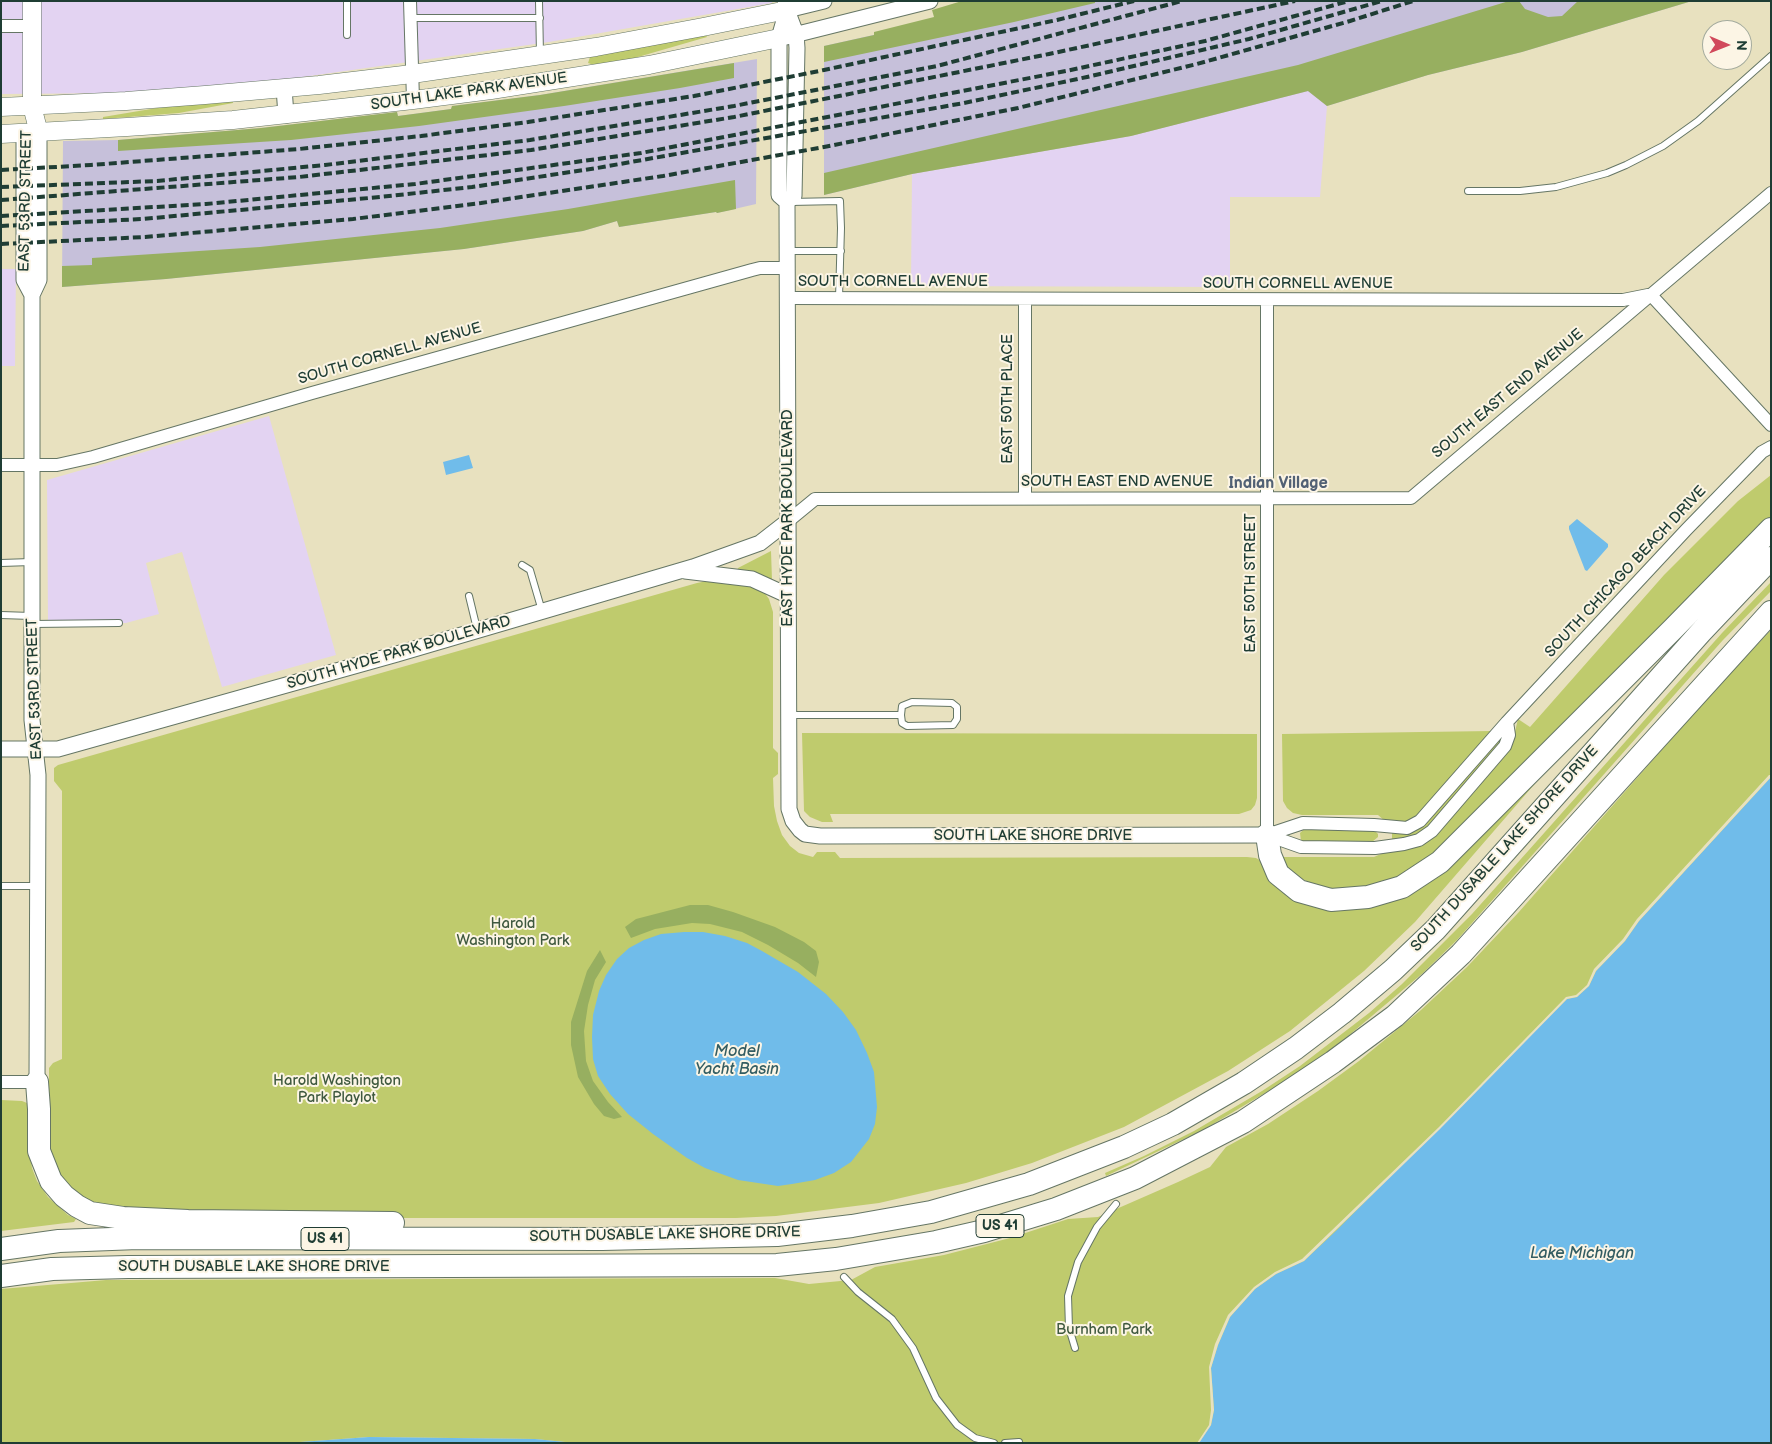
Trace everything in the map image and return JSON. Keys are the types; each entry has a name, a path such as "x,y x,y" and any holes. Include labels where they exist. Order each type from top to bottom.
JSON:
{"highway":[{"path":"1267,836 1270,854 1278,874 1299,891 1331,900 1368,897 1402,887 1440,862 1771,529"},
{"name":"SOUTH DUSABLE LAKE SHORE DRIVE","path":"1,1249 59,1242 138,1238 649,1238 777,1235 852,1226 931,1212 1029,1184 1124,1147 1173,1124 1244,1082 1296,1048 1342,1013 1393,970 1436,929 1701,632 1771,558"},
{"name":"SOUTH DUSABLE LAKE SHORE DRIVE","path":"1,1276 52,1269 128,1266 777,1265 844,1258 936,1242 984,1231 1056,1209 1135,1178 1244,1122 1333,1062 1395,1016 1461,954 1771,612"},
{"path":"37,1082 39,1151 51,1181 64,1196 77,1206 97,1214 123,1218 188,1221 599,1225 649,1238"}],"main road":[{"name":"EAST 53RD STREET","path":"32,1 32,133"},
{"name":"SOUTH LAKE PARK AVENUE","path":"1,107 126,101 284,88 412,74 596,47 787,6"},
{"name":"SOUTH LAKE PARK AVENUE","path":"1,134 173,124 413,100 604,73 788,36"}],"street":[{"path":"410,1 413,100"},
{"name":"SOUTH LAKE PARK AVENUE","path":"787,6 824,1"},
{"name":"SOUTH LAKE PARK AVENUE","path":"788,36 930,1"},
{"name":"EAST HYDE PARK BOULEVARD","path":"787,6 788,36 779,195 787,202 789,809 793,821 800,830"},
{"path":"1,26 32,26"},
{"path":"284,88 286,114"},
{"name":"EAST 53RD STREET","path":"32,133 24,280 32,294 32,720 38,775 37,1082"},
{"path":"1771,194 1651,295 1771,425"},
{"name":"SOUTH CORNELL AVENUE","path":"1,465 57,466 93,457 312,393 760,268 787,268"},
{"name":"SOUTH CORNELL AVENUE","path":"788,298 1622,300 1651,295"},
{"name":"SOUTH EAST END AVENUE","path":"787,522 815,499 1411,498 1651,295"},
{"name":"EAST 50TH PLACE","path":"1025,299 1025,498"},
{"name":"EAST 50TH STREET","path":"1267,300 1267,836"},
{"name":"SOUTH CHICAGO BEACH DRIVE","path":"1267,836 1303,823 1407,828 1420,821 1506,722 1686,530 1762,452 1771,447"},
{"name":"SOUTH HYDE PARK BOULEVARD","path":"1,749 58,749 542,612 680,571 760,543 787,522"},
{"path":"680,571 752,579 787,595"},
{"path":"1267,836 1301,847 1374,848 1419,840 1432,831 1505,746 1509,735 1506,722"},
{"path":"1380,846 1386,836 1382,826"},
{"name":"SOUTH LAKE SHORE DRIVE","path":"800,830 805,834 827,836 1267,836"},
{"path":"1,1082 37,1082"}],"lane":[{"path":"347,1 347,35"},
{"path":"540,1 540,55"},
{"path":"410,18 540,18"},
{"path":"1468,191 1520,191 1556,187 1607,173 1626,165 1663,146 1684,131 1771,56"},
{"path":"787,202 840,201 841,251 839,298"},
{"path":"787,251 841,251"},
{"path":"1,563 32,562"},
{"path":"522,565 530,570 542,612"},
{"path":"469,596 478,630"},
{"path":"1,615 33,620 119,623"},
{"path":"912,702 952,703 957,707 957,719 953,725 907,726 902,723 901,715 902,706 912,702"},
{"path":"789,715 901,715"},
{"path":"1,886 38,886"},
{"path":"1076,1348 1069,1328 1068,1296 1078,1262 1097,1227 1116,1204"},
{"path":"844,1277 858,1292 892,1319 913,1348 936,1398 957,1425 975,1438 994,1443"},
{"path":"1005,1443 1019,1442"}],"shaded area":[{"path":"1,1 772,1 772,3 549,42 296,78 131,93 1,94"},
{"path":"1025,1 1692,1 1522,52 1428,75 1327,106 1308,91 1131,136 912,174 824,195 824,46"},
{"path":"757,59 756,204 717,213 619,227 617,221 583,231 464,249 166,279 62,287 63,141 118,140 261,128 397,112 398,116 451,109 452,106 540,95"},
{"path":"1308,90 1327,106 1320,197 1230,197 1230,287 911,286 912,174 1131,136"},
{"path":"1,269 16,269 15,366 1,366"},
{"path":"269,416 336,655 222,687 182,552 146,563 159,614 126,623 48,624 47,480"}],"green space":[{"path":"962,1 1095,1 1095,3 824,62 824,46 874,35 874,32 934,17 932,10"},
{"path":"1509,1 1519,1 1525,9 1548,17 1562,16 1578,1 1692,1 1522,52 1428,75 1327,106 1308,91 1131,136 912,174 824,195 824,173 1298,65"},
{"path":"706,35 707,37 631,59 594,65 588,63 590,57"},
{"path":"734,63 734,78 564,106 419,126 291,140 118,151 118,140 261,128 397,112 398,116"},
{"path":"233,100 233,103 179,113 103,119 103,117 181,104"},
{"path":"735,180 736,209 717,213 619,227 617,221 583,231 464,249 166,279 62,287 62,266 92,265 92,258 260,247 440,228 568,209"},
{"path":"1771,475 1771,522 1439,850 1389,882 1348,889 1327,888 1310,883 1295,875 1284,863 1284,857 1374,857 1390,850 1415,846 1512,744 1518,719 1530,727 1664,575 1738,501"},
{"path":"771,551 772,580 737,570 738,568"},
{"name":"Harold Washington Park","path":"707,581 753,585 764,592 769,599 773,612 773,748 778,753 778,774 773,778 774,806 782,835 790,846 799,853 813,857 817,852 835,852 840,858 1247,857 1256,858 1261,861 1271,875 1369,904 1565,749 1415,922 1364,971 1290,1031 1228,1071 1124,1127 1032,1163 966,1183 879,1203 776,1216 736,1218 380,1218 109,1212 70,1195 49,1151 49,1068 53,1063 62,1059 62,791 54,781 54,768 58,765"},
{"path":"1771,582 1771,591 1723,640 1457,940 1423,973 1341,1042 1292,1077 1203,1130 1106,1176 1105,1173 1194,1131 1262,1091 1300,1066 1369,1013 1402,984 1472,914 1722,633"},
{"name":"Burnham Park","path":"1771,630 1771,777 1211,1425 1199,1443 575,1443 535,1439 369,1437 287,1443 1,1443 1,1289 106,1280 775,1278 809,1284 851,1280 875,1267 944,1255 1010,1238 1068,1219 1098,1217 1178,1182 1210,1167 1226,1147 1268,1124 1318,1091 1359,1061 1421,1010 1467,967 1518,913 1711,694"},
{"path":"1492,731 1417,816 1409,822 1385,821 1378,815 1302,815 1293,813 1283,801 1282,734"},
{"path":"802,733 1257,734 1257,798 1251,810 1239,814 830,814 833,822 822,822 810,817 804,811"},
{"path":"1501,735 1503,741 1426,829 1412,838 1392,840 1392,833 1404,833"},
{"path":"1305,828 1374,830 1378,837 1372,842 1301,841 1300,833"},
{"path":"690,905 708,905 733,912 775,927 804,942 816,951 819,962 816,977 798,963 742,932 710,924 692,923 655,929 631,938 625,927 636,919"},
{"path":"600,950 606,962 595,980 588,1005 584,1031 586,1061 593,1081 622,1117 614,1119 604,1116 594,1104 578,1077 571,1045 571,1022 587,971"},
{"path":"1,1100 22,1101 27,1103 30,1108 30,1154 32,1168 37,1181 48,1197 68,1215 76,1219 74,1222 1,1231"}],"water":[{"path":"469,455 473,468 446,475 443,462"},
{"path":"1577,519 1608,544 1608,547 1587,571 1569,529 1569,526"},
{"name":"Lake Michigan","path":"1771,777 1771,1443 1199,1443 1211,1425 1214,1410 1211,1368 1230,1317 1255,1289 1276,1274 1304,1261 1567,999 1577,997 1589,986 1596,971 1625,941 1639,921"},
{"name":"Model Yacht Basin","path":"703,932 747,943 798,972 826,994 843,1012 856,1030 874,1072 877,1107 875,1124 869,1139 851,1162 834,1173 815,1180 792,1184 778,1186 738,1180 705,1168 687,1158 628,1114 610,1094 598,1076 593,1059 592,1037 593,1015 599,991 606,975 617,959 629,948 661,934"},
{"path":"369,1437 535,1439 575,1443 287,1443"}],"pier":[{"path":"1769,775 1771,777 1639,921 1625,941 1596,971 1589,986 1577,997 1567,999 1440,1129 1304,1261 1276,1274 1255,1289 1230,1317 1211,1368 1214,1410 1211,1425 1199,1443 1197,1443 1209,1425 1211,1410 1209,1367 1215,1344 1228,1315 1254,1287 1275,1272 1302,1259 1439,1127 1566,997 1576,995 1587,985 1594,969 1623,939 1637,919"}],"railway":[{"path":"1,170 299,149 528,122 694,96 1057,20 1134,1"},
{"path":"1,187 157,181 325,165 530,140 734,106 937,66 1182,1"},
{"path":"1,200 299,177 531,150 734,117 1049,54 1295,1"},
{"path":"1,216 206,204 415,184 641,153 1066,71 1205,41 1349,1"},
{"path":"1,226 142,219 380,197 472,187 597,168 964,103 1087,77 1249,39 1382,1"},
{"path":"1,244 145,237 353,219 481,203 663,176 824,147 1018,108 1197,64 1350,21 1413,1"}],"district":[{"name":"Indian Village","path":"1278,484"}],"park label":[{"name":"Harold Washington Park Playlot","path":"337,1090"}]}
